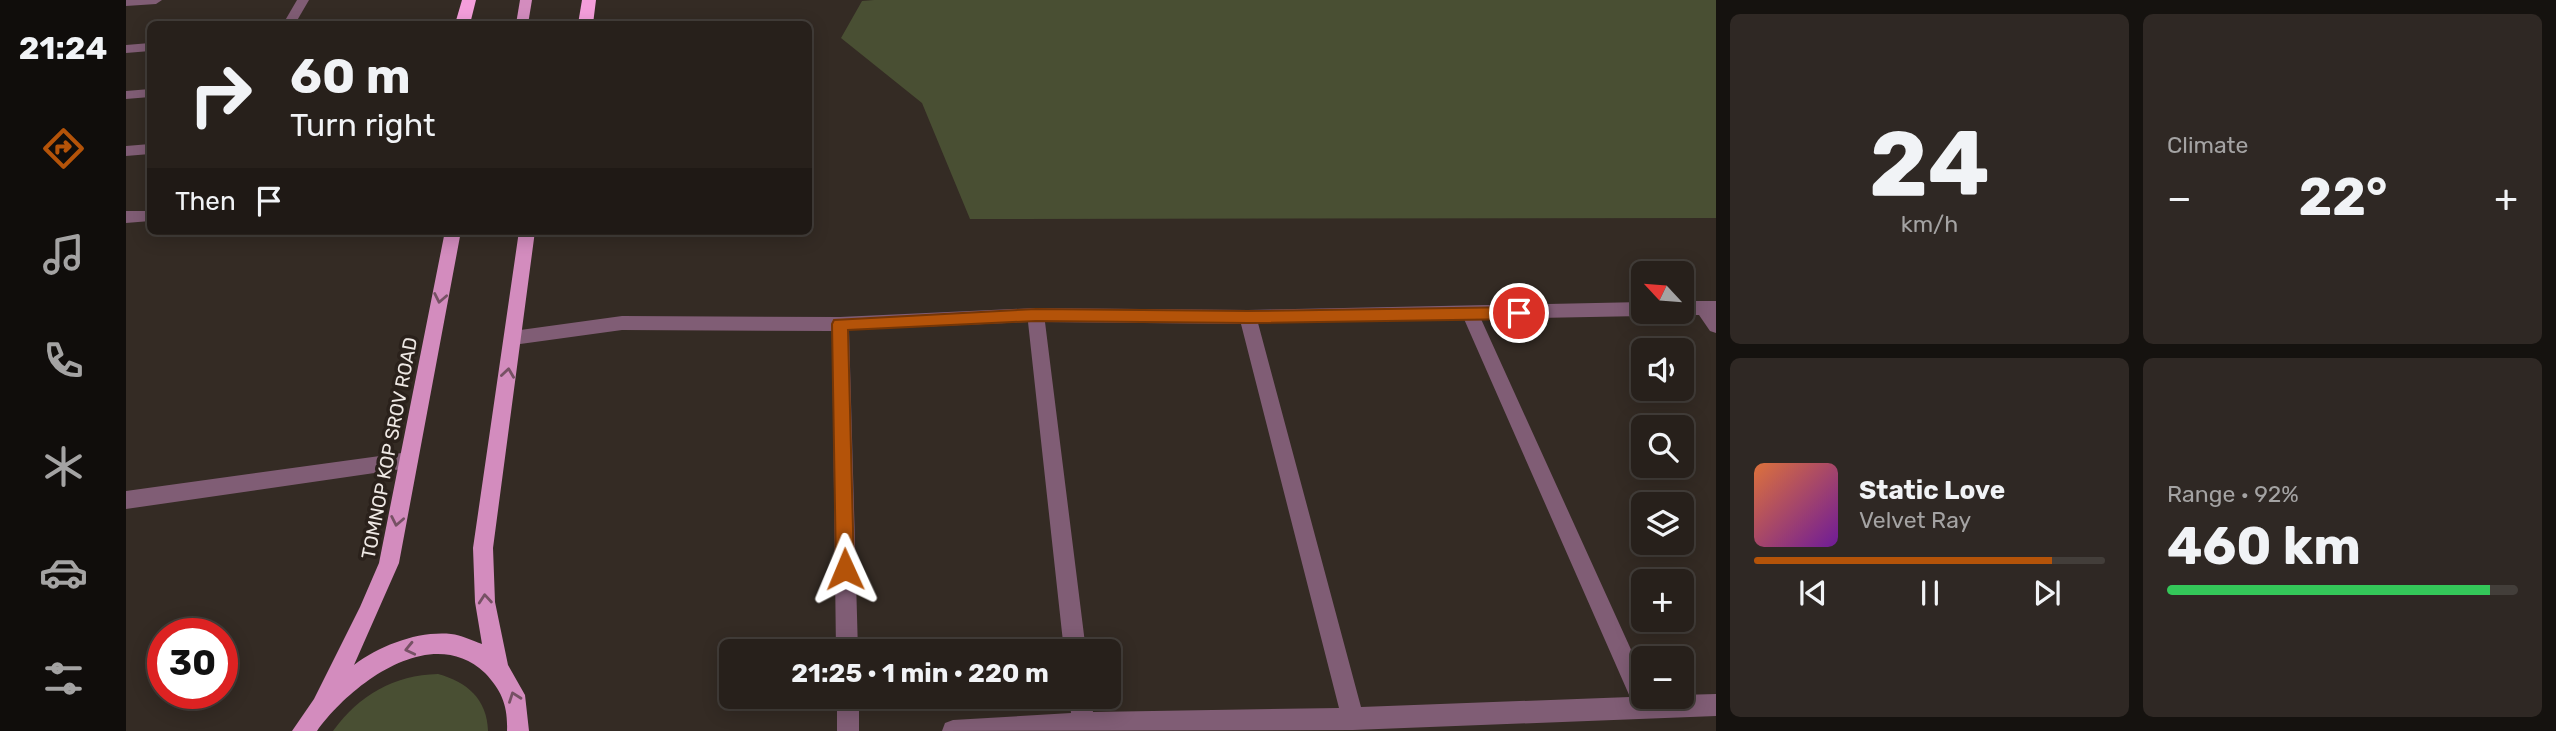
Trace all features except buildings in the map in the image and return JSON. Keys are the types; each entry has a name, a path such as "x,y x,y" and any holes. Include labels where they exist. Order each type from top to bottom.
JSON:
{"highway":[{"path":"464,21 469,0"},
{"path":"586,21 589,0"}],"main road":[{"path":"522,21 526,0"},
{"name":"TOMNOP KOP SROV ROAD","path":"323,704 368,614 389,563 452,235"},
{"path":"496,666 485,602 483,548 526,235"},
{"path":"303,731 323,704 346,681 372,664 399,652 426,645 453,646 477,653 496,666 512,687 520,713 519,731"}],"street":[{"path":"126,2 156,0"},
{"path":"291,21 303,0"},
{"path":"126,49 147,47"},
{"path":"126,95 147,93"},
{"path":"126,151 147,149"},
{"path":"126,217 147,216"},
{"path":"1710,307 1716,326"},
{"path":"513,338 622,323 840,324 1036,315 1248,317 1631,309"},
{"path":"1470,314 1631,674"},
{"path":"1036,315 1074,639"},
{"path":"1248,317 1353,719"},
{"path":"840,324 847,639"},
{"path":"126,500 409,460"},
{"path":"1694,706 1716,705"},
{"path":"848,709 848,731"},
{"path":"1081,709 1083,723"},
{"path":"953,731 1083,723 1353,719 1631,709"}],"green space":[{"path":"1716,0 1716,218 970,219 922,103 841,38 862,1"},
{"path":"438,674 458,682 474,694 484,710 488,731 333,731 354,707 379,689 407,678"}],"route":[{"path":"845,569 840,324 1036,315 1248,317 1519,313"}]}
